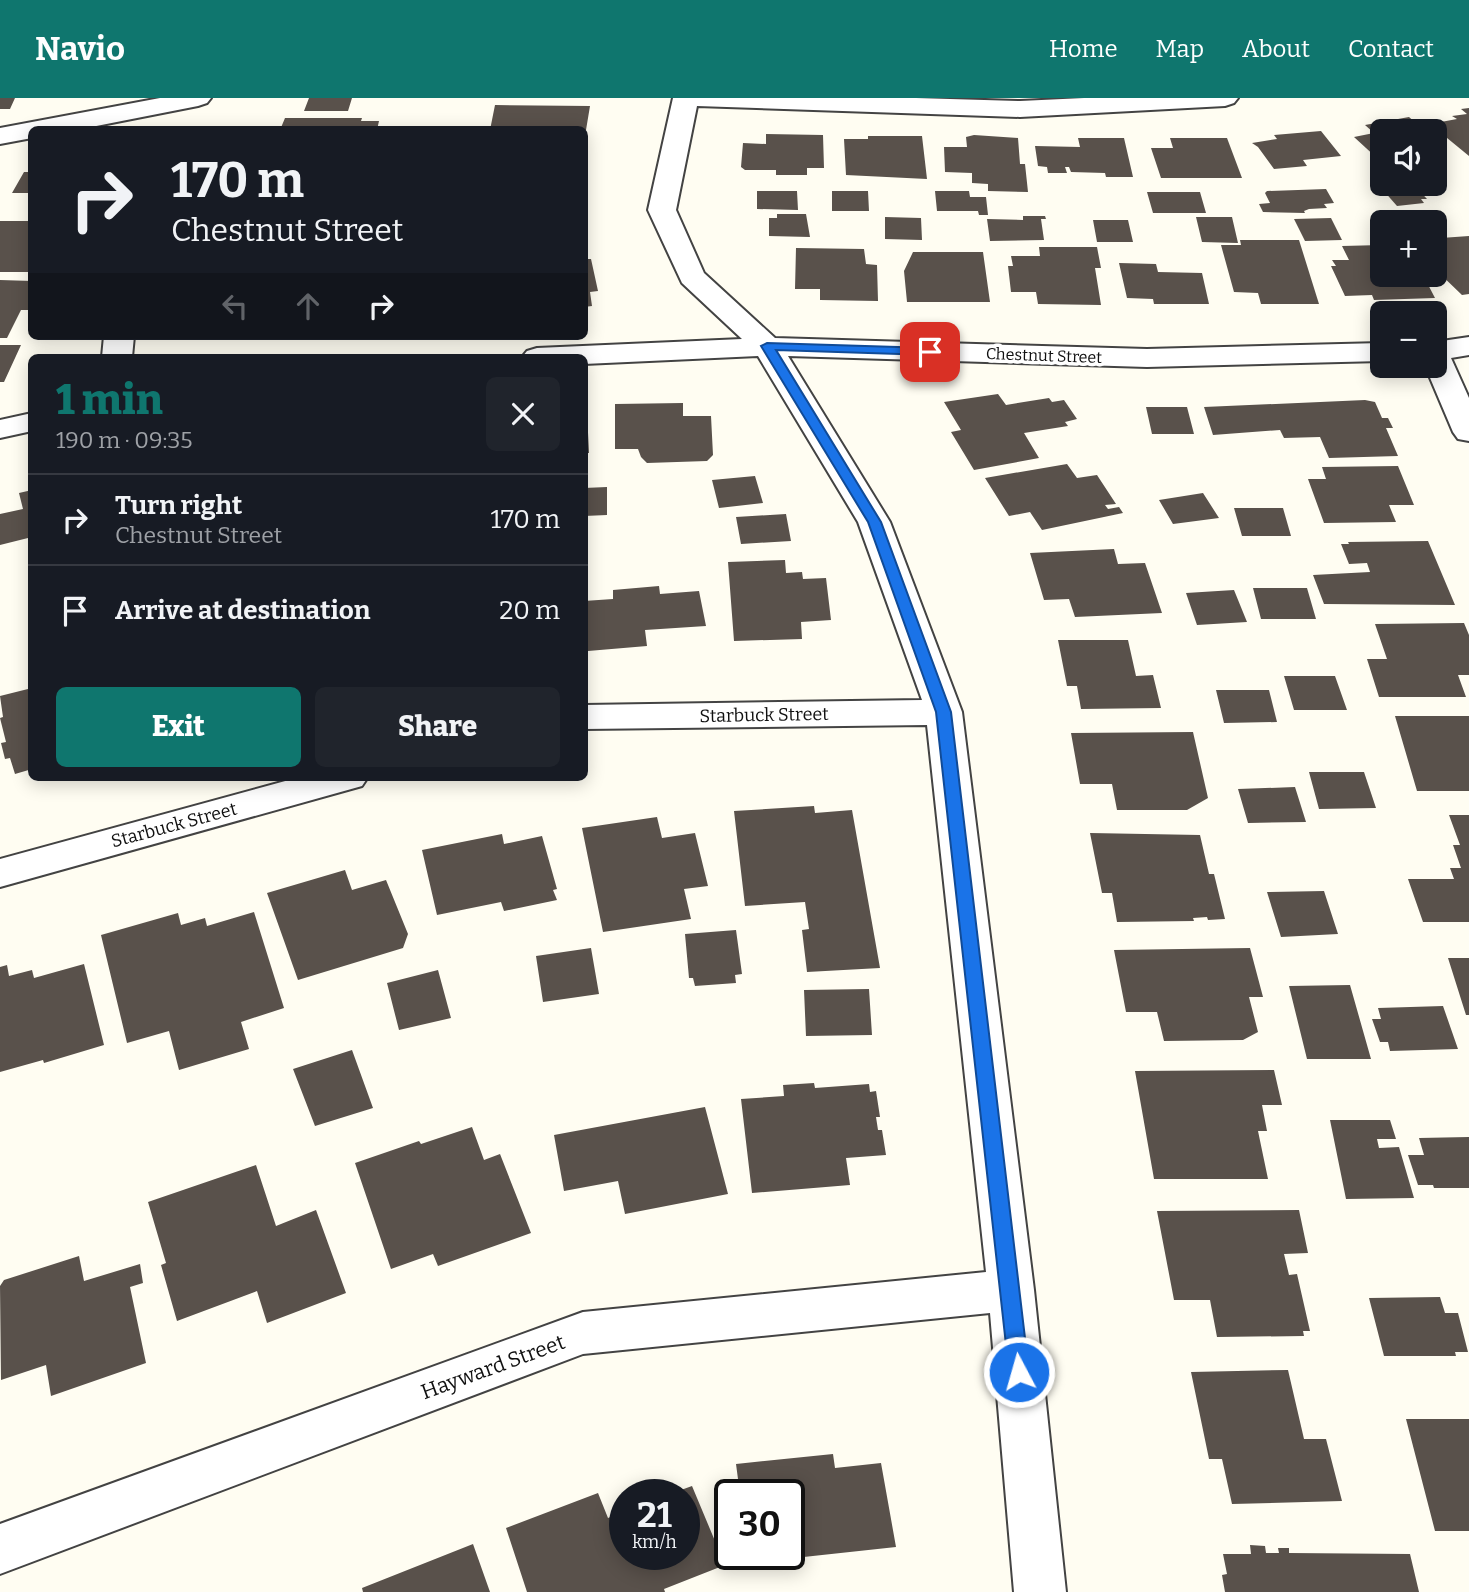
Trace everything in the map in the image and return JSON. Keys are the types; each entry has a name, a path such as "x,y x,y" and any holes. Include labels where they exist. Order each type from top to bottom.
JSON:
{"street":[{"path":"1040,1592 1011,1290 944,712 874,522 767,346 692,277 662,210 688,98 1020,109 1224,98"},
{"path":"60,126 201,105"},
{"path":"0,136 28,131"},
{"name":"Chestnut Street","path":"588,355 767,346 1147,358 1370,352"},
{"path":"1447,351 1469,346"},
{"path":"1446,378 1469,432"},
{"path":"0,429 28,423"},
{"name":"Starbuck Street","path":"588,717 944,712"},
{"name":"Starbuck Street","path":"0,873 334,781"},
{"name":"Hayward Street","path":"0,1549 583,1333 1011,1290"}],"building":[{"path":"0,98 15,98 10,109 0,109"},
{"path":"309,98 352,98 348,111 304,111"},
{"path":"495,105 590,106 587,126 491,126"},
{"path":"1469,108 1469,156 1447,138 1447,121 1457,119 1452,116 1467,114 1461,109"},
{"path":"285,118 362,118 361,121 379,121 378,126 282,126"},
{"path":"1321,131 1341,156 1303,160 1307,166 1274,169 1252,143 1277,139 1274,135"},
{"path":"766,134 823,135 824,168 807,168 807,175 776,175 776,170 745,170 741,167 743,143 766,144"},
{"path":"1370,134 1370,152 1354,137"},
{"path":"974,135 1018,138 1020,164 1025,164 1028,192 988,191 988,184 972,183 972,173 945,172 944,147 967,147 966,137"},
{"path":"868,136 922,136 927,179 846,175 844,139 868,139"},
{"path":"1078,138 1124,138 1133,177 1106,177 1105,173 1071,172 1069,167 1065,167 1067,173 1048,173 1047,167 1038,166 1035,146 1080,147"},
{"path":"1170,138 1227,138 1242,178 1161,178 1151,148 1173,148"},
{"path":"24,172 28,172 28,193 12,193"},
{"path":"1326,189 1334,203 1324,204 1327,208 1309,209 1304,211 1305,213 1263,212 1259,204 1270,203 1265,193 1267,191"},
{"path":"757,191 797,191 798,210 757,209"},
{"path":"832,191 868,191 869,211 832,211"},
{"path":"935,191 969,191 970,197 986,197 988,215 979,215 978,211 937,211"},
{"path":"1147,192 1200,192 1206,213 1153,213"},
{"path":"1388,196 1424,196 1427,199 1421,199 1424,203 1397,206"},
{"path":"777,214 806,214 810,237 769,236 769,218 777,218"},
{"path":"1023,216 1045,216 1046,219 1041,219 1044,240 990,241 987,219 1023,220"},
{"path":"885,217 921,218 922,240 885,239"},
{"path":"1196,217 1232,217 1238,243 1202,242"},
{"path":"1331,218 1342,240 1305,241 1294,219"},
{"path":"1093,220 1128,220 1133,242 1097,242"},
{"path":"0,221 28,221 28,272 0,272"},
{"path":"1469,236 1469,294 1462,295 1447,281 1447,238"},
{"path":"1240,240 1299,240 1319,304 1261,304 1258,293 1234,292 1221,245 1241,245"},
{"path":"1370,245 1370,287 1429,287 1435,298 1374,300 1372,295 1345,296 1331,266 1336,266 1332,260 1349,260 1342,246"},
{"path":"1039,247 1097,247 1101,268 1095,268 1101,305 1038,304 1036,292 1011,292 1008,266 1013,266 1011,256 1040,256"},
{"path":"796,248 864,249 866,264 877,265 878,301 820,300 820,289 795,289"},
{"path":"913,252 983,252 990,302 907,302 904,271"},
{"path":"588,259 591,259 598,291 590,292 592,306 588,306"},
{"path":"1119,263 1156,264 1158,272 1202,273 1209,304 1154,304 1153,299 1127,298"},
{"path":"0,280 28,281 28,310 21,310 7,338 0,338"},
{"path":"0,345 21,345 4,382 0,382"},
{"path":"998,394 1006,405 1049,398 1052,402 1064,400 1077,419 1065,422 1068,426 1024,433 1039,458 974,470 951,432 961,430 944,402"},
{"path":"1365,400 1375,402 1382,418 1388,418 1393,428 1386,428 1398,456 1329,458 1320,437 1284,438 1280,430 1213,435 1204,407"},
{"path":"683,403 683,416 711,416 713,455 707,461 647,463 638,449 615,449 615,404"},
{"path":"1146,407 1187,407 1194,434 1152,434"},
{"path":"1067,464 1077,478 1097,475 1116,504 1105,505 1108,509 1119,507 1123,513 1042,530 1030,512 1009,516 985,478"},
{"path":"1398,466 1414,505 1389,505 1396,522 1324,523 1308,479 1326,479 1322,467"},
{"path":"755,476 763,503 719,508 712,480"},
{"path":"607,487 607,515 588,516 588,488"},
{"path":"28,491 28,538 0,545 0,514 23,509 19,493"},
{"path":"1203,493 1219,518 1173,524 1159,500"},
{"path":"1234,508 1283,508 1291,536 1242,536"},
{"path":"786,514 791,541 741,544 736,517"},
{"path":"1428,541 1455,605 1324,604 1313,575 1370,572 1367,563 1349,564 1341,544"},
{"path":"1114,549 1118,564 1145,563 1162,613 1075,617 1069,599 1044,600 1030,553"},
{"path":"785,560 786,573 802,572 803,579 826,578 831,620 801,622 802,639 734,641 728,562"},
{"path":"659,586 660,594 699,591 706,626 645,630 647,646 588,651 588,601 613,599 613,590"},
{"path":"1253,588 1307,588 1316,619 1261,619"},
{"path":"1234,590 1247,622 1197,625 1186,593"},
{"path":"1464,623 1469,635 1469,675 1458,675 1466,697 1379,697 1367,659 1387,659 1375,624"},
{"path":"1058,640 1128,640 1136,676 1153,675 1161,708 1081,709 1077,686 1067,686"},
{"path":"1284,676 1335,676 1347,710 1294,710"},
{"path":"28,689 28,770 15,774 10,758 5,759 1,743 6,742 0,718 3,717 0,696"},
{"path":"1216,690 1269,690 1277,722 1224,723"},
{"path":"1395,716 1469,716 1469,791 1417,791"},
{"path":"1193,732 1208,798 1187,810 1117,810 1112,784 1080,784 1071,733"},
{"path":"1309,772 1364,772 1376,808 1319,809"},
{"path":"1295,787 1306,822 1248,823 1238,789"},
{"path":"814,806 815,813 852,810 880,968 807,972 802,930 809,929 805,902 745,906 734,811"},
{"path":"1449,815 1469,815 1469,922 1423,922 1408,879 1454,879 1450,868 1461,868 1453,845 1460,845"},
{"path":"657,817 662,838 695,833 708,886 684,889 691,919 603,932 582,828"},
{"path":"1090,833 1200,835 1209,874 1214,874 1225,919 1208,920 1207,917 1193,918 1194,921 1117,922 1112,893 1102,893"},
{"path":"502,834 504,844 542,836 557,889 553,890 557,900 504,911 501,902 437,915 422,850"},
{"path":"345,870 352,890 386,880 408,934 403,948 298,980 267,893"},
{"path":"1324,891 1338,934 1281,937 1267,892"},
{"path":"254,912 284,1008 241,1022 249,1049 179,1070 169,1031 127,1043 101,935 178,913 181,925 205,918 207,926"},
{"path":"736,930 742,974 735,975 736,983 695,986 693,978 689,978 685,934"},
{"path":"591,948 599,994 543,1002 536,956"},
{"path":"1250,948 1263,997 1249,997 1258,1032 1243,1040 1164,1041 1157,1012 1126,1012 1114,950"},
{"path":"1448,958 1469,958 1469,1015 1466,1015"},
{"path":"84,964 104,1045 44,1063 43,1060 0,1072 0,967 7,965 9,976 32,970 34,978"},
{"path":"438,970 451,1018 399,1030 387,983"},
{"path":"1350,985 1371,1059 1307,1059 1289,986"},
{"path":"869,989 872,1035 806,1036 804,990"},
{"path":"1443,1006 1458,1049 1390,1051 1388,1042 1380,1042 1372,1019 1381,1019 1378,1008"},
{"path":"352,1050 373,1108 315,1126 293,1069"},
{"path":"1274,1070 1282,1105 1262,1105 1267,1131 1258,1131 1268,1179 1154,1179 1135,1071"},
{"path":"814,1083 815,1088 869,1084 870,1092 876,1091 880,1117 876,1117 878,1130 882,1130 886,1155 846,1158 850,1185 752,1193 741,1099 784,1096 783,1085"},
{"path":"705,1107 728,1194 625,1214 618,1181 564,1191 554,1135"},
{"path":"1330,1120 1390,1120 1396,1139 1377,1139 1379,1148 1399,1147 1414,1198 1346,1199"},
{"path":"472,1127 484,1160 500,1154 531,1233 438,1266 433,1254 391,1269 355,1163 419,1141 421,1144"},
{"path":"1469,1137 1469,1188 1418,1185 1408,1155 1424,1155 1419,1138"},
{"path":"256,1165 276,1226 316,1210 346,1293 267,1323 257,1291 177,1321 161,1265 166,1263 148,1202"},
{"path":"1299,1210 1308,1253 1284,1254 1289,1275 1297,1274 1310,1331 1303,1331 1304,1336 1217,1337 1210,1300 1174,1300 1157,1211"},
{"path":"79,1256 84,1281 140,1264 143,1283 130,1287 146,1363 51,1396 46,1365 1,1380 0,1286 4,1280"},
{"path":"1440,1297 1445,1313 1458,1313 1468,1352 1455,1352 1456,1356 1384,1356 1369,1298"},
{"path":"1288,1370 1304,1439 1326,1439 1342,1501 1232,1504 1222,1459 1209,1459 1191,1372"},
{"path":"1406,1419 1469,1419 1469,1531 1435,1531"},
{"path":"833,1454 835,1468 881,1463 896,1547 805,1557 805,1479 738,1479 736,1464"},
{"path":"598,1493 608,1518 609,1570 700,1570 700,1505 714,1539 714,1569 664,1589 665,1592 527,1592 506,1528"},
{"path":"473,1544 490,1592 363,1592 362,1588"},
{"path":"1250,1545 1265,1546 1266,1553 1279,1553 1278,1548 1289,1548 1289,1553 1410,1554 1419,1592 1225,1592 1222,1575 1227,1574 1223,1554 1251,1554"}],"route":[{"path":"930,352 767,346 874,522 944,712 1019,1372"}]}
